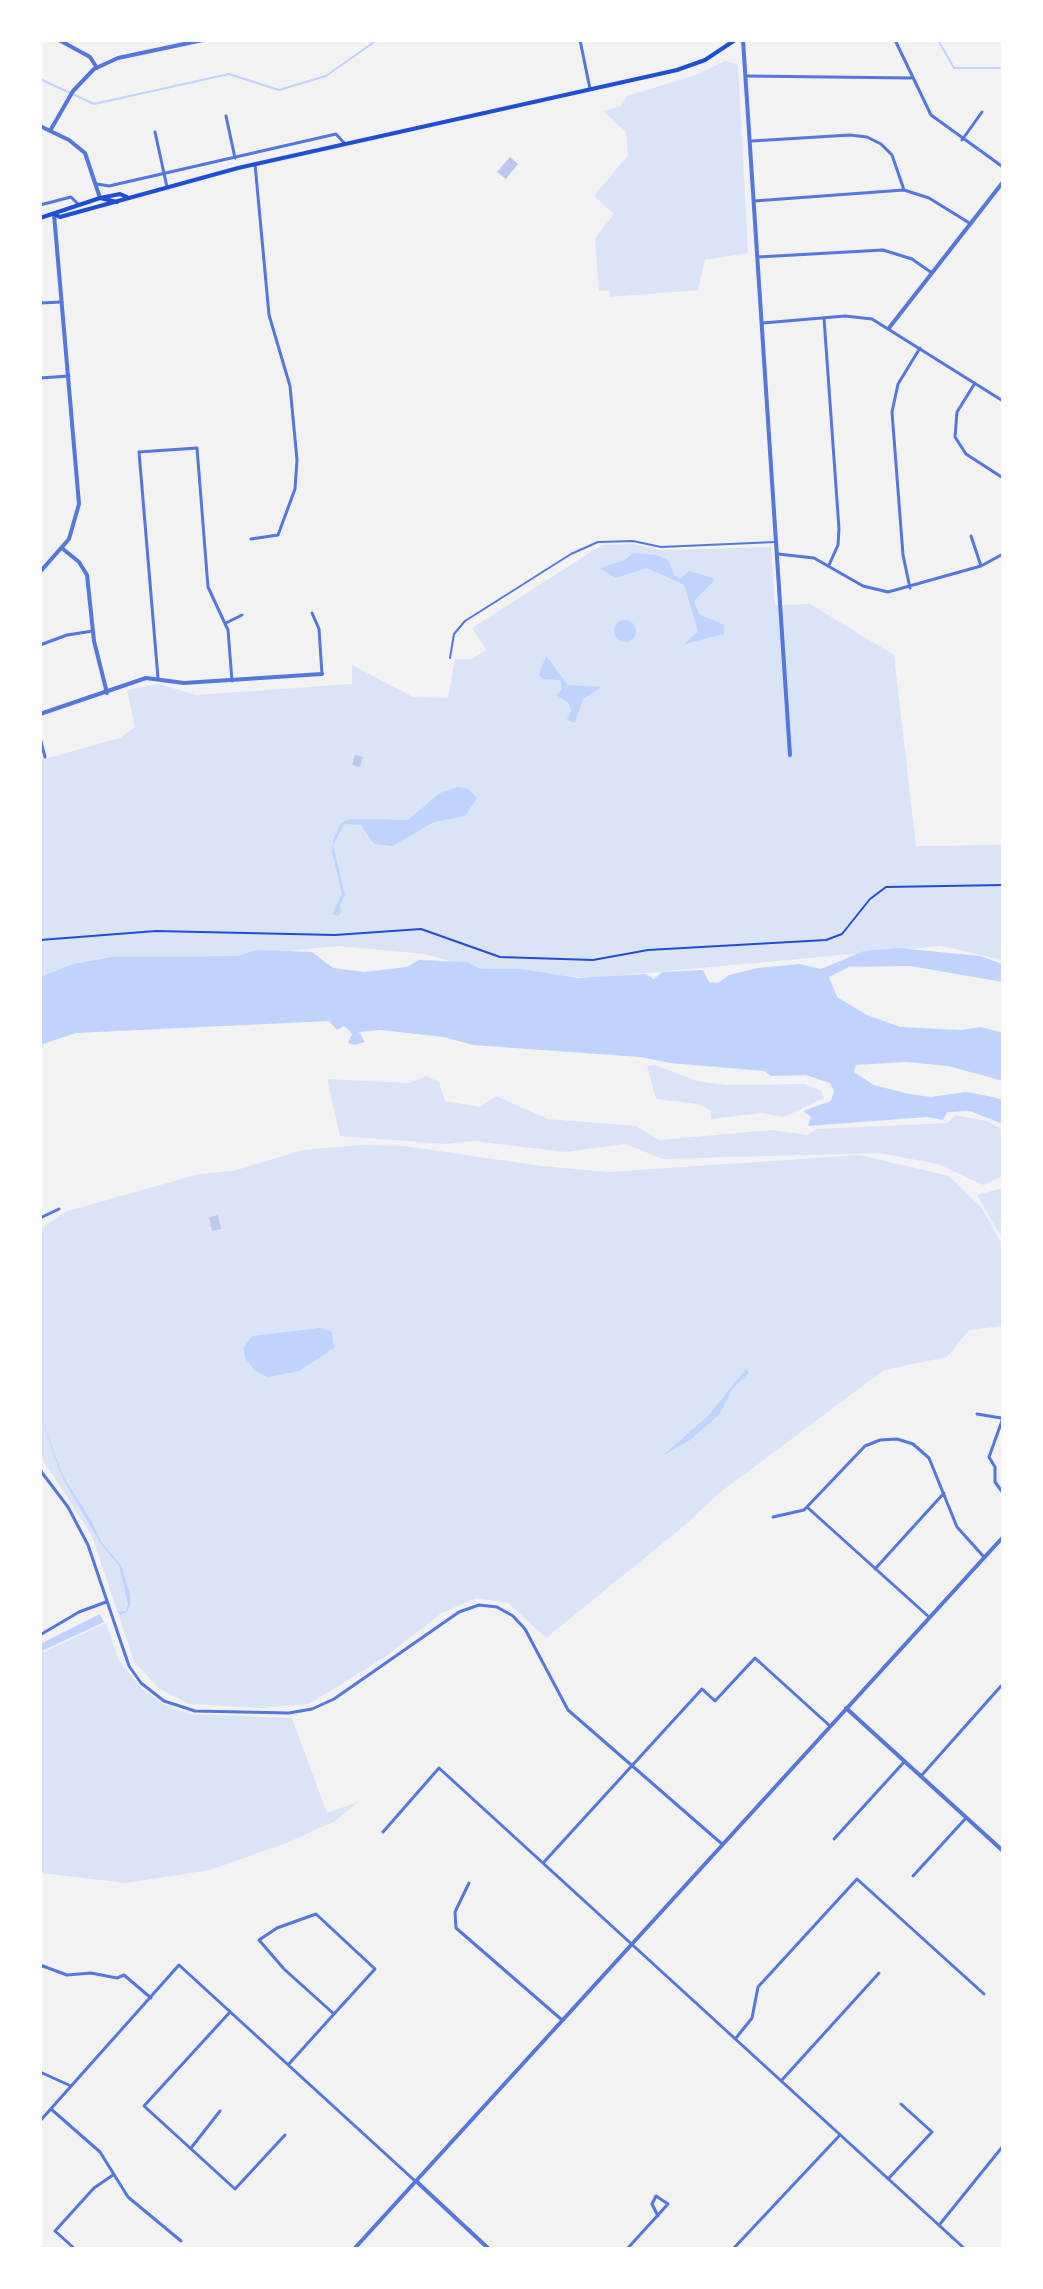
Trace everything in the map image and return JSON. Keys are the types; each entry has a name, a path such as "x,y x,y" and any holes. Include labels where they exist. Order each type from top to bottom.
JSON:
{"main road":[{"path":"54,214 60,217 255,164 686,67 718,53 735,40"},
{"path":"40,218 100,198 120,194 127,197"},
{"path":"100,198 118,203"}],"street":[{"path":"59,40 80,50 97,68"},
{"path":"50,131 72,93 97,68 118,58 203,40"},
{"path":"580,40 590,89"},
{"path":"743,40 790,755"},
{"path":"895,40 931,115 1003,167"},
{"path":"747,76 911,78"},
{"path":"962,140 982,112"},
{"path":"226,116 235,158"},
{"path":"40,126 85,153 100,198"},
{"path":"155,132 167,187"},
{"path":"97,184 109,186 336,134 345,144"},
{"path":"752,141 850,135 867,137 892,155 904,190"},
{"path":"251,539 278,535 295,489 297,460 290,386 269,315 255,164"},
{"path":"889,328 1003,182"},
{"path":"754,201 904,190 924,195 971,224"},
{"path":"40,205 71,197 77,199 79,205"},
{"path":"40,571 63,549 73,531 79,504 54,214"},
{"path":"756,258 883,250 912,259 932,273"},
{"path":"40,303 62,302"},
{"path":"761,323 863,317 889,328 1003,401"},
{"path":"824,318 839,529 838,545 829,565"},
{"path":"910,588 903,555 892,412 898,384 920,348"},
{"path":"40,378 69,376"},
{"path":"975,383 957,412 955,437 966,454 1003,478"},
{"path":"158,678 139,452 197,448 208,587 226,623 232,681"},
{"path":"971,536 981,566"},
{"path":"63,549 79,562 87,575 93,631 107,693"},
{"path":"778,554 806,556 871,589 893,592 981,566 1003,554"},
{"path":"40,714 140,680 158,678 184,683 322,674 319,629 312,613"},
{"path":"226,623 242,615"},
{"path":"40,645 67,635 93,631"},
{"path":"40,738 45,757"},
{"path":"40,1218 59,1209"},
{"path":"977,1414 1003,1418 999,1435 989,1451 995,1477 1003,1493"},
{"path":"773,1517 794,1515 807,1507 858,1450 889,1439 905,1441 923,1452 933,1465 962,1534 984,1557"},
{"path":"40,1470 79,1525 96,1565 125,1659 154,1694 175,1706 195,1711 280,1713 312,1709 334,1699 464,1609 479,1605 497,1607 513,1616 525,1629 568,1710 722,1844"},
{"path":"995,1477 1003,1476"},
{"path":"875,1569 944,1493"},
{"path":"807,1507 929,1617"},
{"path":"354,2249 1003,1537"},
{"path":"40,1635 79,1612 106,1602"},
{"path":"543,1863 702,1689 715,1701 755,1658 830,1726"},
{"path":"921,1776 1001,1686"},
{"path":"846,1708 1003,1851"},
{"path":"834,1839 905,1761"},
{"path":"383,1832 439,1768 965,2249"},
{"path":"913,1876 966,1818"},
{"path":"735,2039 752,2018 758,1987 857,1879 984,1994"},
{"path":"469,1883 455,1912 456,1928 562,2020"},
{"path":"288,2065 375,1969 316,1914 277,1928 259,1940 284,1969 334,2014"},
{"path":"40,1965 67,1975 91,1973 117,1978 124,1975 151,1998"},
{"path":"40,2121 179,1965 489,2249"},
{"path":"781,2081 879,1973"},
{"path":"230,2012 144,2106 235,2189 285,2135"},
{"path":"40,2072 71,2086"},
{"path":"888,2179 932,2132 901,2104"},
{"path":"51,2109 100,2152 134,2204 181,2241"},
{"path":"191,2148 220,2111"},
{"path":"733,2249 840,2135"},
{"path":"939,2226 1003,2146"},
{"path":"75,2249 55,2231 94,2188 113,2175"},
{"path":"627,2249 658,2216 668,2204 656,2196 652,2204 658,2216"}],"lane":[{"path":"450,658 454,634 465,621 571,554 598,542 633,541 661,547 777,542"}],"path":[{"path":"40,940 156,931 300,931 335,935 421,929 500,957 593,960 648,950 826,940 842,934 877,891 886,887 1003,885"}],"shaded area":[{"path":"725,61 738,64 748,253 705,260 698,290 610,297 609,290 599,291 595,238 614,214 594,196 628,155 626,132 603,111 621,106 627,96 696,75"},
{"path":"633,544 661,550 771,547 775,605 810,604 894,655 916,846 1003,845 1003,960 941,946 591,978 481,969 424,954 338,946 238,956 111,957 73,964 40,977 40,760 120,738 135,727 127,690 159,684 196,695 352,684 352,665 413,697 448,698 455,659 472,659 486,650 472,628 602,545"},
{"path":"655,1065 697,1081 726,1085 805,1084 821,1091 824,1098 784,1117 762,1113 711,1119 711,1111 698,1104 656,1099 647,1066"},
{"path":"426,1076 439,1082 445,1101 480,1107 496,1096 548,1119 636,1126 659,1140 772,1130 807,1135 816,1129 948,1123 955,1115 987,1121 1003,1130 1003,1176 983,1185 938,1164 878,1153 663,1159 625,1144 565,1152 474,1141 444,1144 340,1136 327,1079 409,1083"},
{"path":"361,1145 404,1146 608,1172 860,1155 949,1176 982,1208 1003,1246 1003,1326 969,1330 947,1357 884,1370 718,1494 684,1526 546,1638 508,1603 476,1598 442,1613 385,1657 309,1704 262,1708 189,1704 160,1689 134,1662 92,1536 40,1455 40,1229 68,1211 199,1174 233,1171 303,1150"},
{"path":"1003,1188 1003,1240 977,1195"},
{"path":"106,1623 118,1659 141,1688 162,1703 190,1714 292,1718 327,1813 358,1802 335,1821 289,1842 210,1870 126,1883 40,1873 40,1654"}],"water":[{"path":"633,553 657,555 669,561 674,575 680,579 689,571 713,578 714,581 694,601 699,614 724,625 724,634 685,644 676,652 698,631 684,585 647,568 616,578 600,568 625,560"},
{"path":"625,620 636,631 625,642 614,631"},
{"path":"546,656 568,685 601,687 583,699 575,723 567,720 571,711 568,702 556,695 562,689 560,680 544,679 539,675"},
{"path":"458,787 468,789 477,798 465,816 434,822 392,846 374,844 361,825 344,824 333,845 345,896 340,904 341,913 338,916 332,914 342,894 332,852 333,840 341,823 350,819 408,820 440,793"},
{"path":"898,948 980,956 1003,964 1003,982 910,966 849,967 829,977 837,997 867,1015 900,1027 961,1030 981,1027 1003,1033 1003,1081 948,1066 906,1062 856,1065 854,1072 874,1085 909,1094 931,1097 966,1092 1003,1100 1003,1124 970,1111 947,1112 943,1120 927,1117 808,1126 811,1117 803,1111 831,1101 834,1091 830,1083 806,1075 771,1076 764,1071 670,1063 640,1057 473,1045 444,1037 381,1030 359,1032 365,1042 354,1045 348,1043 352,1034 348,1029 344,1026 337,1030 329,1021 76,1033 40,1045 40,977 73,964 111,957 238,956 256,950 312,952 333,968 364,972 407,967 419,960 467,962 481,969 521,969 578,978 646,974 654,979 662,972 703,970 709,982 718,983 729,975 758,968 800,964 821,969 864,951"},
{"path":"320,1328 332,1332 334,1348 299,1371 268,1377 255,1371 245,1358 244,1347 252,1336"},
{"path":"746,1369 749,1373 733,1388 719,1415 690,1440 662,1456 708,1416"},
{"path":"40,1415 64,1478 102,1543 121,1565 130,1605 127,1612 120,1615 118,1611 126,1611 128,1604 119,1566 101,1544 63,1479"},
{"path":"100,1614 104,1622 40,1652 40,1644"}],"building":[{"path":"510,157 518,164 506,179 497,172"},
{"path":"355,755 363,757 360,767 352,765"},
{"path":"218,1215 221,1229 212,1231 209,1217"}],"waterway":[{"path":"40,79 94,104 229,74 279,90 326,76 377,40"},
{"path":"938,40 954,68 1003,68"}]}
